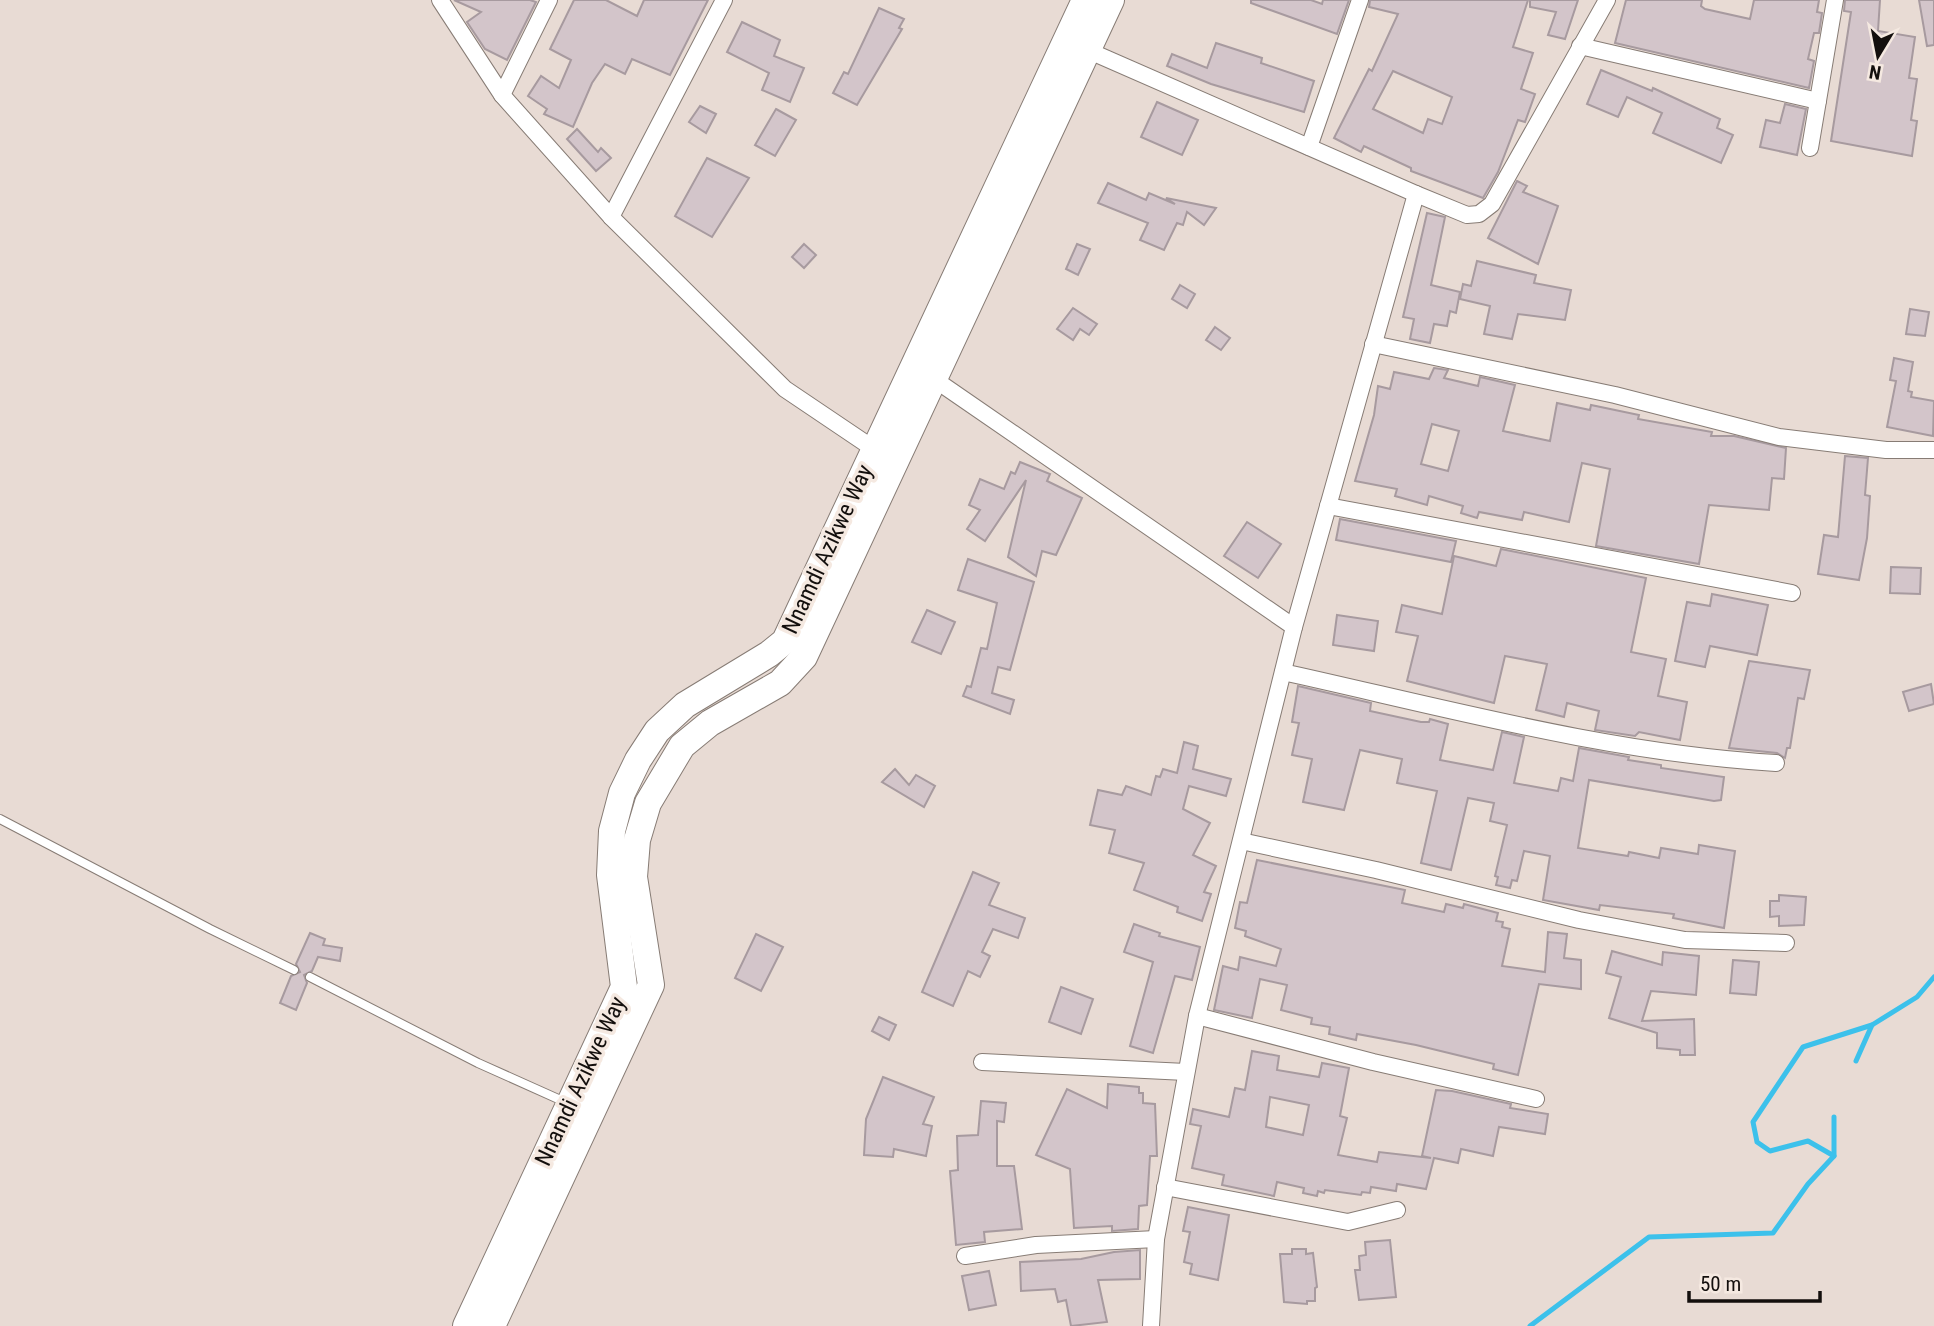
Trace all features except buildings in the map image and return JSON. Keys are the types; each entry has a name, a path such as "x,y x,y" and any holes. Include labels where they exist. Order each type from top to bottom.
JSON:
{"highway":[{"name":"Nnamdi Azikwe Way","path":"466,1326 624,987 610,875 612,831 622,793 657,731 685,705 769,654 785,640 1085,0"},
{"name":"Nnamdi Azikwe Way","path":"492,1326 651,985 634,877 637,840 648,803 682,746 710,723 780,683 804,657 1111,0"}],"street":[{"path":"440,0 502,95 611,218 785,389 874,449"},
{"path":"502,95 549,0"},
{"path":"611,218 724,0"},
{"path":"1309,147 1360,0"},
{"path":"1087,50 1416,194 1467,215 1479,214 1492,204 1607,0"},
{"path":"1810,148 1835,0"},
{"path":"1580,46 1818,101"},
{"path":"1151,1326 1156,1239 1197,1016 1294,627 1416,194"},
{"path":"1373,344 1615,395 1779,438 1886,450 1934,450"},
{"path":"933,379 1294,627"},
{"path":"1328,506 1792,593"},
{"path":"1283,672 1569,736 1710,759 1776,763"},
{"path":"1241,841 1685,940 1786,943"},
{"path":"1197,1016 1373,1062 1536,1100"},
{"path":"982,1062 1186,1072"},
{"path":"1165,1187 1348,1222 1397,1210"},
{"path":"965,1256 1036,1245 1156,1239"}],"lane":[{"path":"0,819 209,929 294,970"},
{"path":"310,977 478,1063 570,1104"}],"waterway":[{"path":"1856,1061 1872,1025 1917,997 1934,977"},
{"path":"1834,1156 1808,1141 1770,1151 1757,1142 1753,1122 1803,1047 1872,1025"},
{"path":"1530,1326 1649,1237 1773,1233 1808,1184 1834,1156 1834,1117"}]}
